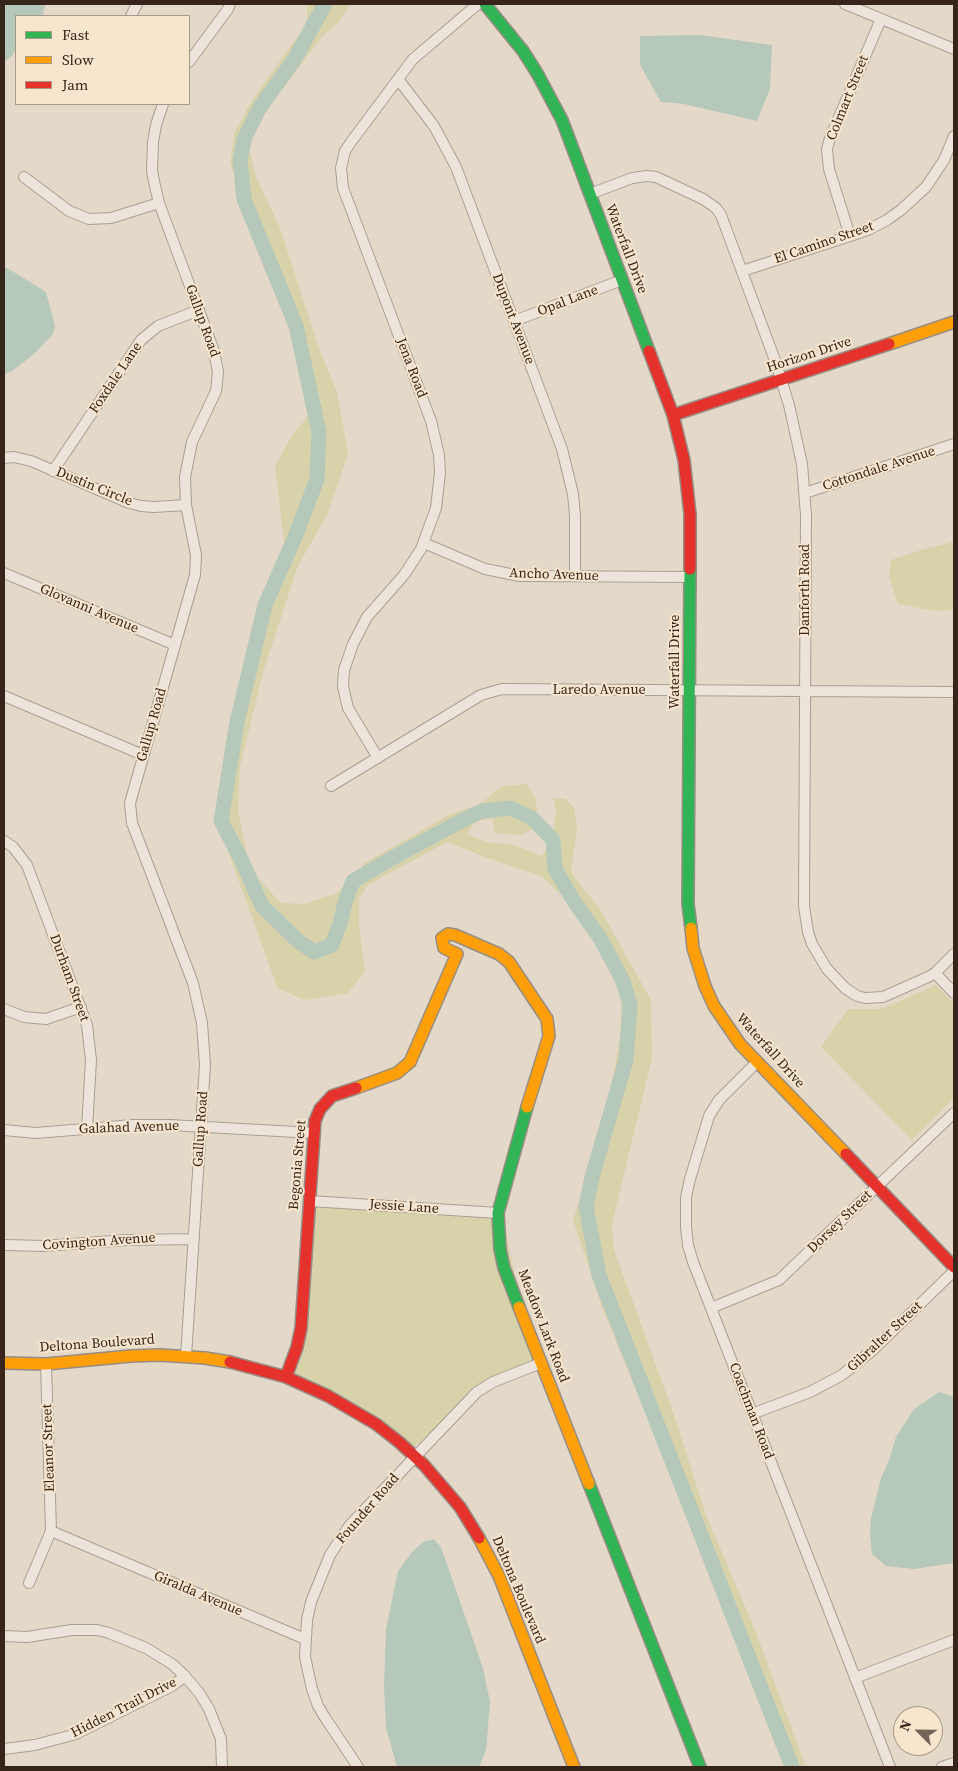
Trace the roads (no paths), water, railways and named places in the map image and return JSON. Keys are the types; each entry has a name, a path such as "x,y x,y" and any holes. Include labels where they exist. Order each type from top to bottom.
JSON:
{"street":[{"path":"190,61 230,4"},
{"name":"Jena Road","path":"378,758 346,703 343,687 344,670 353,644 368,617 404,575 424,542 436,508 440,464 436,438 343,188 341,179 342,160 351,142 413,59 478,4"},
{"name":"Waterfall Drive","path":"485,4 523,52 562,120 673,415 684,460 690,514 688,904 693,948 705,986 714,1006 731,1032 757,1062 954,1267"},
{"path":"846,4 954,49"},
{"name":"Colmart Street","path":"850,236 829,169 827,149 881,18"},
{"name":"Dupont Avenue","path":"398,80 430,120 447,147 456,167 562,449 568,470 575,516 575,576"},
{"name":"Gallup Road","path":"163,105 156,125 152,156 154,186 217,361 218,380 212,401 197,428 185,477 186,505 197,564 196,575 132,794 131,814 132,823 187,966 198,1002 202,1024 205,1065 186,1356"},
{"name":"El Camino Street","path":"742,271 850,236 886,220 914,199 935,175 944,160 954,136"},
{"name":"Danforth Road","path":"590,194 632,178 648,176 656,177 703,198 716,208 721,215 782,379 796,432 805,493 804,906 812,944 827,969 845,988 857,996 865,998 883,997 935,973 954,954"},
{"path":"24,177 69,211 89,219 111,218 159,203"},
{"name":"Opal Lane","path":"514,321 622,280"},
{"name":"Foxdale Lane","path":"53,471 141,340 158,326 199,310"},
{"name":"Horizon Drive","path":"673,415 954,322"},
{"name":"Cottondale Avenue","path":"805,493 954,444"},
{"name":"Dustin Circle","path":"4,458 25,459 141,506 186,505"},
{"name":"Ancho Avenue","path":"424,542 469,563 502,573 520,576 690,577"},
{"name":"Glovanni Avenue","path":"4,573 175,645"},
{"name":"Laredo Avenue","path":"331,786 481,695 491,691 954,692"},
{"path":"4,696 143,755"},
{"name":"Durham Street","path":"4,841 13,848 26,865 81,1007 89,1034 91,1060 87,1129"},
{"name":"Meadow Lark Road","path":"442,938 448,934 455,935 499,954 509,962 547,1019 549,1036 523,1118 498,1214 498,1240 504,1268 700,1767"},
{"name":"Begonia Street","path":"286,1377 297,1347 301,1328 315,1121 320,1109 332,1096 397,1073 410,1062 456,954 444,948 442,938"},
{"path":"935,973 954,993"},
{"path":"4,1009 24,1017 46,1019 81,1007"},
{"name":"Coachman Road","path":"757,1062 713,1107 708,1116 686,1197 688,1245 890,1767"},
{"name":"Dorsey Street","path":"711,1308 779,1280 954,1113"},
{"name":"Galahad Avenue","path":"4,1130 36,1133 133,1125 201,1126 314,1133"},
{"name":"Jessie Lane","path":"310,1201 498,1214"},
{"name":"Covington Avenue","path":"4,1245 43,1246 128,1240 194,1239"},
{"name":"Gibralter Street","path":"752,1414 810,1392 842,1375 874,1349 954,1271"},
{"name":"Deltona Boulevard","path":"4,1362 46,1364 131,1356 186,1356 237,1363 286,1377 351,1408 376,1424 415,1456 442,1485 460,1507 487,1552 574,1767"},
{"name":"Founder Road","path":"358,1767 318,1706 308,1674 305,1639 307,1620 311,1602 330,1555 349,1526 477,1392 486,1385 541,1363"},
{"name":"Eleanor Street","path":"29,1583 51,1531 46,1364"},
{"name":"Giralda Avenue","path":"51,1531 305,1639"},
{"name":"Hidden Trail Drive","path":"4,1636 27,1638 72,1630 97,1630 146,1648 172,1664 185,1676 210,1709 221,1739 222,1767"},
{"path":"855,1678 954,1640"},
{"name":"Hidden Trail Drive","path":"4,1749 35,1745 76,1734 172,1686 185,1676"},
{"path":"942,1767 954,1763"}],"waterway":[{"path":"325,4 294,60 260,107 245,137 240,160 244,199 296,326 319,432 317,479 295,537 265,605 237,722 221,821 242,861 262,906 298,941 314,952 332,945 353,881 482,811 510,808 532,818 553,840 555,869 575,903 600,938 623,981 630,1005 626,1060 592,1177 586,1207 599,1275 792,1767"}]}
